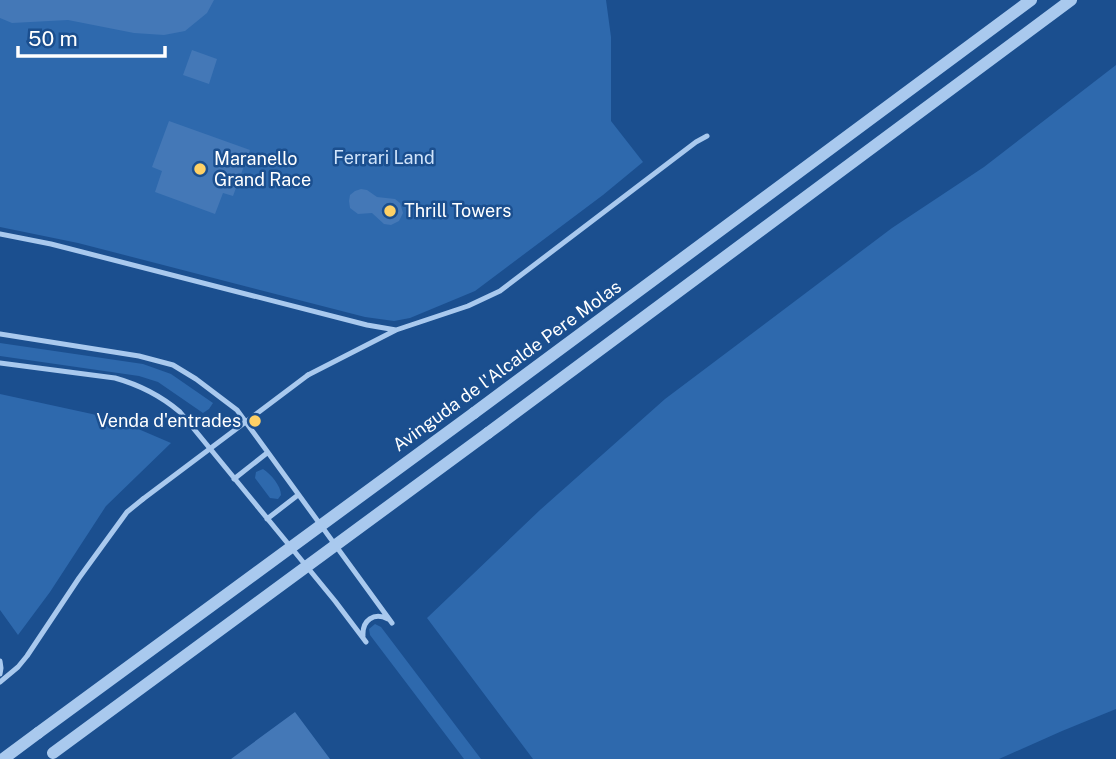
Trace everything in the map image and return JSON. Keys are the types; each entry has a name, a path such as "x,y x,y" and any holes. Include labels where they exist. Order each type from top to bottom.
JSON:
{"street":[{"name":"Avinguda de l'Alcalde Pere Molas","path":"3,759 1031,0"},
{"path":"49,756 1071,0"}],"lane":[{"path":"0,682 27,656 127,512 143,499 308,375 396,330 468,306 500,291 707,136"},
{"path":"0,234 51,244 396,330"},
{"path":"0,334 139,356 173,365 217,394 237,410 391,623 381,616 369,619 363,630 366,642 180,412 167,401 116,378 0,363"},
{"path":"234,479 267,453"},
{"path":"267,519 298,495"},
{"path":"0,661 0,674"}],"green space":[{"name":"Ferrari Land","path":"0,0 606,0 611,37 611,121 643,162 475,291 410,318 394,321 365,317 78,243 0,227"},
{"path":"1116,65 1116,709 999,759 533,759 427,618 540,510 665,399 892,228 984,167"},
{"path":"0,343 143,364 171,374 213,403 203,413 158,382 139,376 0,356"},
{"path":"0,394 115,419 171,443 106,506 50,592 18,635 0,610"},
{"path":"263,469 279,488 281,495 278,499 270,498 255,478 256,472"},
{"path":"375,624 381,627 481,759 464,759 370,635 369,629"}],"building":[{"path":"0,0 214,0 207,13 185,31 164,35 134,33 68,20 12,23 0,18"},
{"path":"192,50 217,59 209,84 183,75"},
{"name":"Maranello Grand Race","path":"169,121 250,150 233,196 223,193 215,214 155,192 162,171 152,167"},
{"path":"361,189 377,197 395,199 400,203 403,213 399,221 391,225 384,224 372,213 358,214 350,208 350,195"},
{"path":"295,712 330,759 231,759"}],"place":[{"name":"Maranello Grand Race","path":"200,169"},
{"name":"Thrill Towers","path":"390,211"},
{"name":"Venda d'entrades","path":"255,421"}]}
